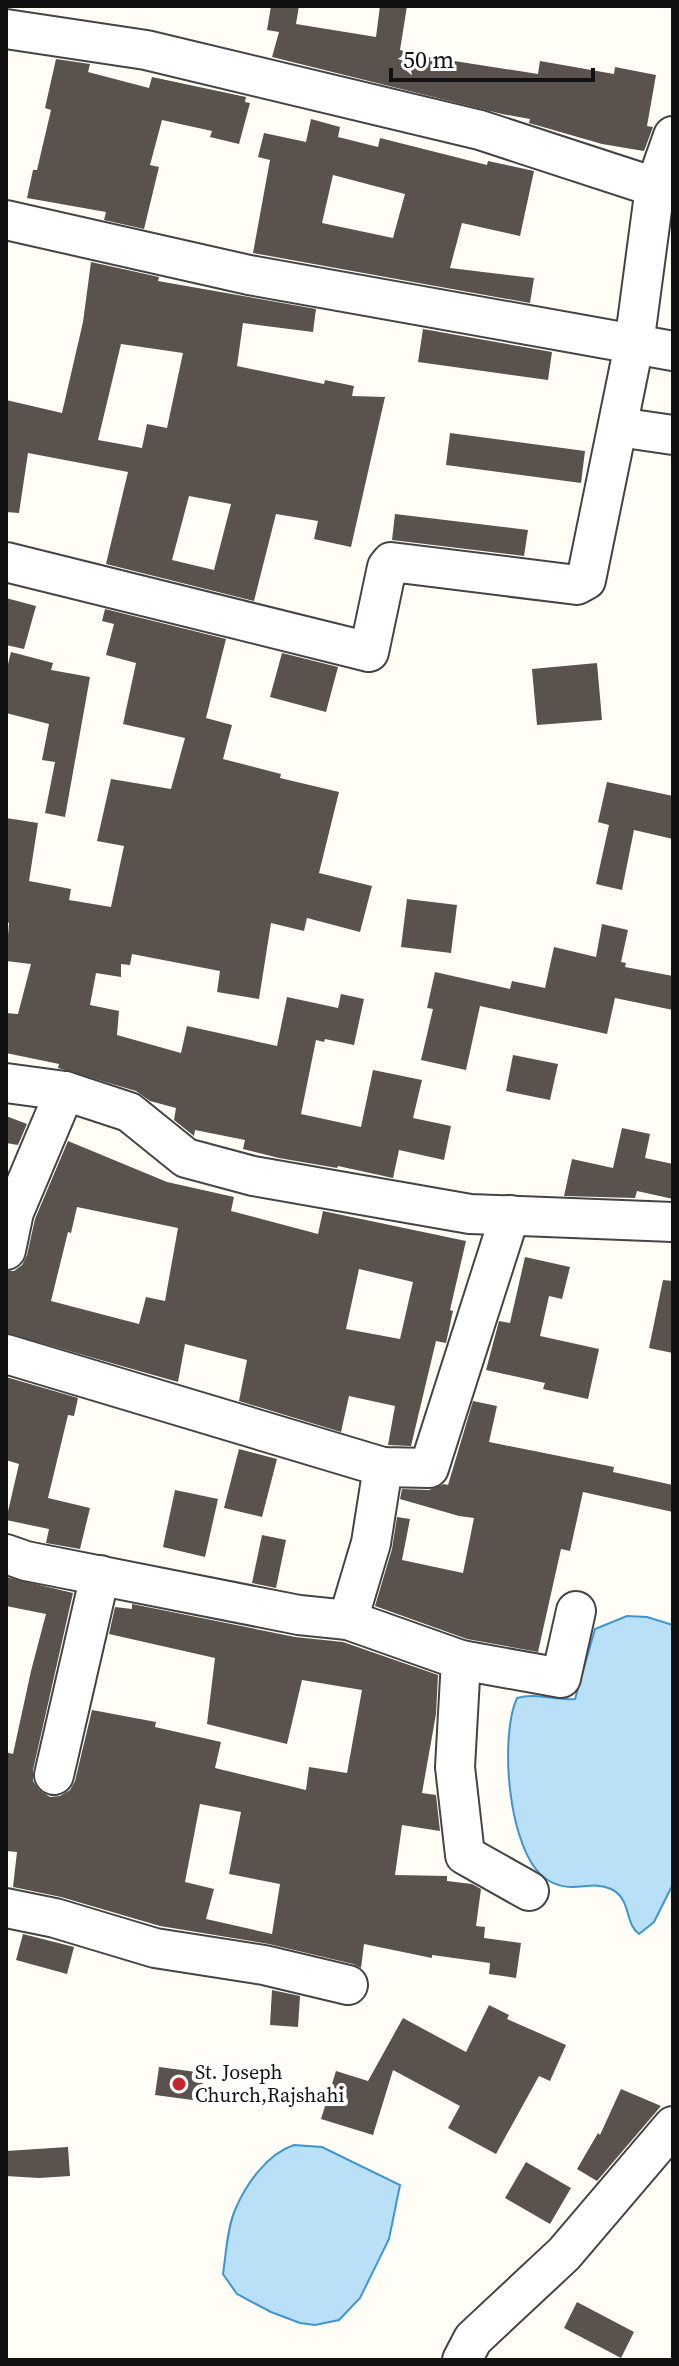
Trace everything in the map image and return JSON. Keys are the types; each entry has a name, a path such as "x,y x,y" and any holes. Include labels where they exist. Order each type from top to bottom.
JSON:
{"street":[{"path":"6,29 146,50 480,130 664,190"},
{"path":"6,562 369,652 387,567 391,562 577,585 586,580 673,136"},
{"path":"6,220 249,275 673,351"},
{"path":"618,427 673,435"},
{"path":"6,1083 65,1091 129,1112 186,1158 253,1176 470,1214 673,1222"},
{"path":"6,1250 14,1212 65,1091"},
{"path":"6,1354 383,1467 429,1468 510,1215"},
{"path":"348,1620 371,1543 383,1467"},
{"path":"6,1554 26,1561 299,1615 348,1620 461,1660 561,1678 576,1611"},
{"path":"54,1775 100,1575"},
{"path":"461,1660 455,1767 465,1855 529,1891"},
{"path":"6,1908 55,1918 155,1948 264,1965 348,1985"},
{"path":"462,2360 473,2339 564,2254 673,2126"}],"water":[{"path":"627,1616 647,1617 673,1625 673,1884 654,1922 639,1934 631,1924 618,1893 603,1886 555,1884 533,1865 515,1821 508,1766 512,1716 517,1698 575,1699 595,1629"},
{"path":"294,2145 322,2147 400,2185 389,2239 360,2298 339,2320 315,2325 271,2312 237,2294 223,2274 230,2225 245,2190 266,2163"}],"building":[{"path":"271,6 299,6 296,24 376,37 380,6 407,6 400,50 416,55 538,74 540,61 614,74 615,67 656,75 647,126 653,127 644,151 602,144 529,123 530,119 272,57 279,32 267,30"},
{"path":"56,59 90,64 88,72 149,88 152,77 246,97 245,102 250,103 239,144 210,137 212,131 162,120 150,165 159,167 144,229 104,220 106,212 27,198 51,110 45,108"},
{"path":"311,119 340,127 338,137 378,147 380,138 487,165 488,161 534,171 520,236 462,223 450,268 534,278 530,303 253,253 270,160 258,157 264,133 306,142","holes":["333,175 405,194 393,238 322,223"]},
{"path":"91,262 159,277 158,281 316,309 313,332 243,323 237,366 324,384 325,380 354,386 352,396 385,397 351,547 314,539 318,521 276,514 254,601 106,564 128,472 28,453 19,513 6,512 6,400 62,413 83,322","holes":["121,344 183,353 167,428 147,424 142,448 98,440","189,496 231,504 214,570 172,560"]},
{"path":"423,329 552,352 548,380 418,362"},
{"path":"450,433 585,451 581,483 446,465"},
{"path":"395,514 528,530 524,556 392,540"},
{"path":"6,598 36,606 24,649 6,645"},
{"path":"105,609 226,639 206,718 232,725 223,759 281,774 280,778 339,792 319,873 372,886 360,932 307,918 304,931 271,923 259,999 217,992 220,971 132,954 130,965 121,964 121,977 96,973 90,1005 119,1011 117,1035 181,1053 187,1026 277,1046 287,997 338,1008 341,994 364,999 354,1045 316,1040 301,1114 361,1127 373,1070 422,1080 413,1118 451,1126 444,1160 399,1150 393,1178 279,1158 243,1149 245,1140 195,1130 194,1136 174,1120 176,1108 150,1101 136,1091 58,1068 59,1064 6,1053 6,1013 18,1014 31,964 6,961 9,923 6,922 6,818 38,823 29,881 71,889 69,900 111,907 124,846 97,841 111,779 171,789 185,738 123,724 136,663 106,655 114,624 102,621"},
{"path":"11,652 53,663 51,670 90,677 65,817 45,813 55,762 42,760 49,724 6,713 6,672"},
{"path":"282,653 338,667 326,712 270,697"},
{"path":"597,663 602,720 537,725 532,669"},
{"path":"607,782 673,796 673,839 634,830 622,890 596,884 609,825 598,822"},
{"path":"407,899 457,905 451,953 401,947"},
{"path":"602,924 628,930 621,962 626,963 625,967 673,976 673,1010 615,998 607,1034 480,1006 466,1070 421,1060 433,1009 427,1008 435,972 510,989 512,981 545,988 554,947 596,957"},
{"path":"513,1055 558,1064 550,1100 506,1091"},
{"path":"6,1116 27,1124 18,1145 6,1143"},
{"path":"622,1128 650,1134 645,1158 673,1164 673,1199 637,1191 635,1198 564,1196 572,1159 613,1168"},
{"path":"68,1141 167,1182 234,1197 231,1211 318,1234 323,1211 466,1241 450,1310 453,1311 446,1343 436,1341 411,1446 388,1445 395,1406 349,1396 341,1432 239,1401 247,1360 185,1344 178,1382 6,1333 6,1271 14,1271 22,1265 35,1219","holes":["77,1207 178,1228 165,1301 146,1297 139,1324 51,1301","359,1269 413,1282 400,1339 346,1329"]},
{"path":"525,1257 570,1267 562,1299 549,1296 540,1336 599,1349 588,1399 543,1389 545,1383 486,1370 499,1321 510,1323"},
{"path":"663,1280 673,1281 673,1353 649,1348"},
{"path":"6,1377 78,1398 74,1416 68,1415 48,1498 90,1508 80,1549 46,1543 49,1529 6,1520 19,1464 6,1460"},
{"path":"473,1401 497,1406 489,1442 614,1467 613,1472 673,1485 673,1512 583,1492 570,1551 561,1549 538,1652 467,1639 375,1606 392,1549 397,1517 410,1519 402,1560 463,1573 474,1518 400,1499 402,1489 429,1490 448,1485"},
{"path":"239,1449 277,1459 262,1517 224,1508"},
{"path":"175,1490 218,1499 205,1557 163,1547"},
{"path":"262,1535 286,1540 276,1588 252,1583"},
{"path":"6,1577 73,1593 33,1770 33,1781 39,1790 50,1797 70,1790 75,1781 92,1710 156,1722 155,1727 221,1742 215,1768 306,1790 309,1767 347,1773 362,1690 302,1680 287,1744 207,1724 215,1658 109,1634 115,1607 132,1609 132,1604 295,1637 343,1642 438,1675 436,1714 422,1793 436,1795 440,1831 402,1825 395,1875 447,1876 447,1881 472,1884 481,1889 476,1926 485,1927 484,1938 521,1943 516,1978 489,1974 490,1963 432,1955 432,1958 364,1944 361,1968 269,1944 160,1926 61,1897 13,1887 17,1852 6,1851 6,1752 13,1754 46,1614 6,1606","holes":["200,1804 241,1812 229,1874 280,1884 272,1934 206,1919 214,1889 185,1882"]},
{"path":"23,1934 74,1947 67,1974 16,1960"},
{"path":"272,1990 300,1996 298,2027 270,2025"},
{"path":"489,2005 509,2015 507,2019 566,2045 550,2081 539,2076 496,2154 448,2128 460,2106 393,2070 373,2135 321,2119 336,2071 368,2081 403,2018 466,2052"},
{"name":"St. Joseph Church,Rajshahi","path":"159,2067 204,2073 200,2101 155,2095"},
{"path":"621,2089 661,2106 597,2181 577,2169 598,2133 600,2135"},
{"path":"68,2147 70,2176 6,2176 6,2151"},
{"path":"526,2162 571,2188 550,2224 505,2198"},
{"path":"577,2302 634,2332 621,2358 564,2328"}],"place":[{"name":"St. Joseph Church,Rajshahi","path":"179,2084"}]}
